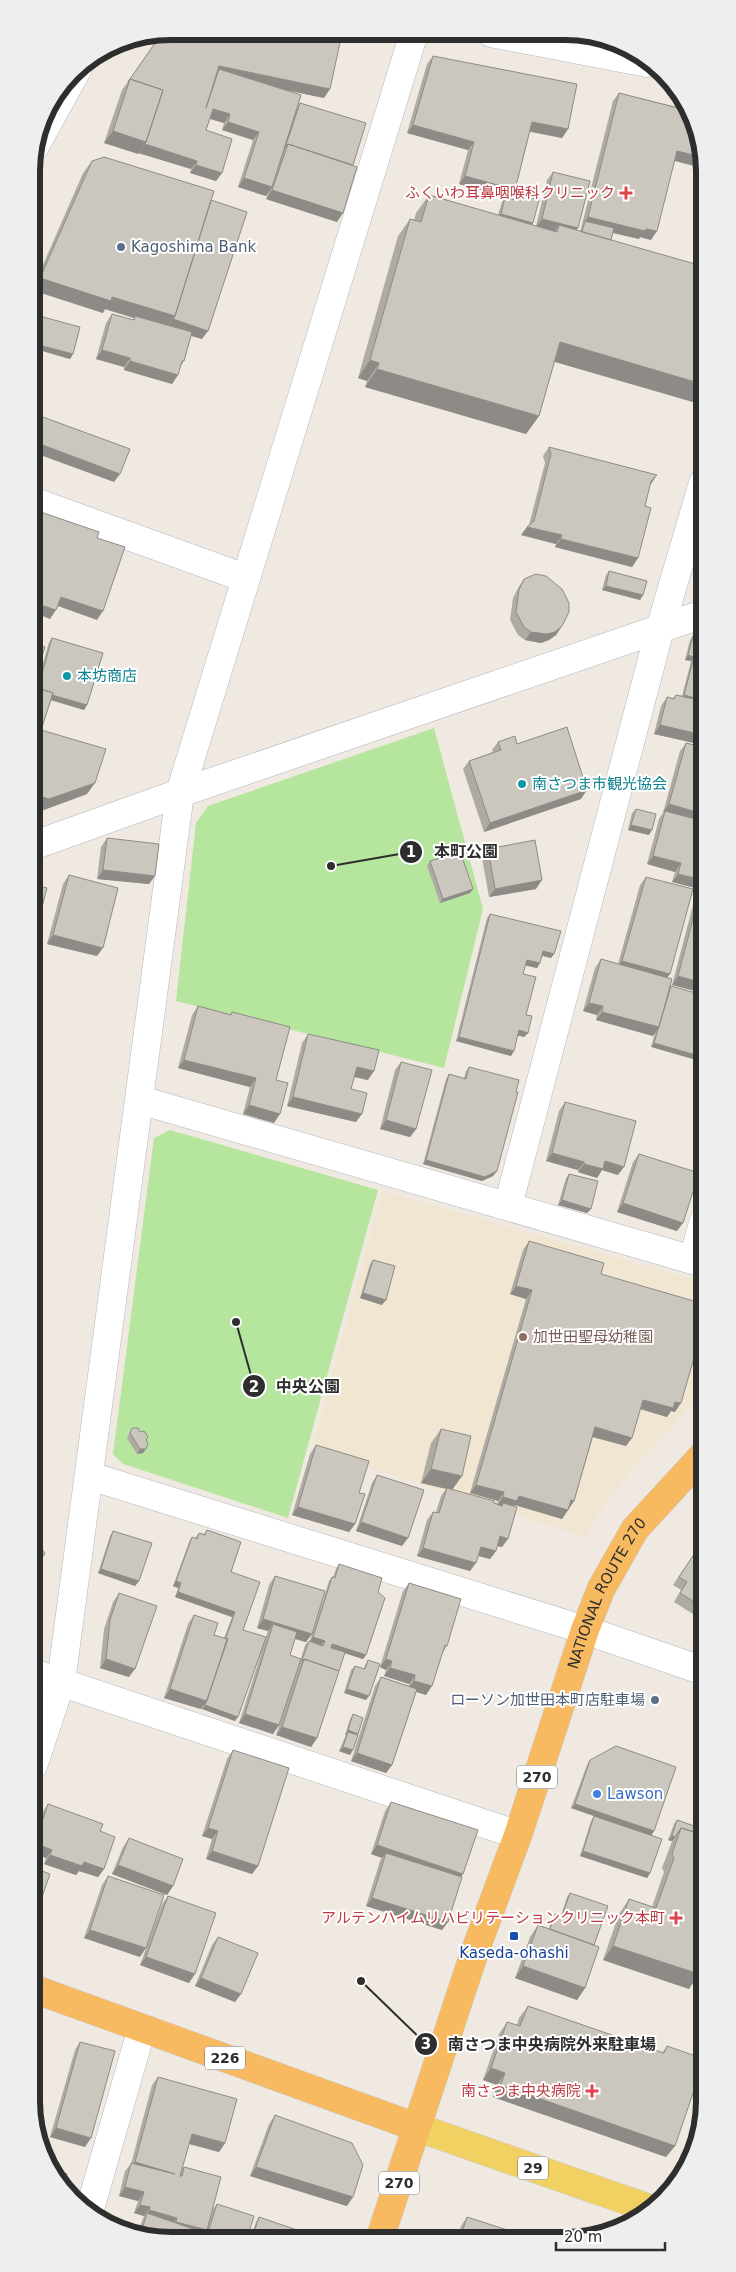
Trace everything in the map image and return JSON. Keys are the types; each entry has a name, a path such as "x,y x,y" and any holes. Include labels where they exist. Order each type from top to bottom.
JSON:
{"highway":[{"name":"NATIONAL ROUTE 270","path":"382,2232 474,1954 518,1835 585,1630 601,1590 635,1529 696,1463"},
{"name":"226","path":"40,1991 416,2127"}],"main road":[{"name":"29","path":"416,2127 643,2206"}],"street":[{"path":"40,1747 61,1682 180,793 412,40"},
{"path":"526,40 638,62"},
{"path":"40,504 246,578"},
{"path":"508,1206 660,629 696,504"},
{"path":"40,843 180,793 696,616"},
{"path":"140,1100 696,1260"},
{"path":"90,1476 585,1630 696,1667"},
{"path":"40,1675 518,1835"},
{"path":"91,2205 142,2028"}],"shaded area":[{"name":"加世田聖母幼稚園","path":"382,1191 696,1280 696,1400 630,1472 606,1503 585,1537 312,1449"}],"green space":[{"path":"434,728 483,909 444,1068 176,1001 196,823 208,806"},
{"path":"170,1130 378,1190 288,1518 123,1464 113,1454 154,1138"}],"building":[{"path":"341,40 330,89 219,66 206,108 219,69 301,95 272,187 244,178 259,132 228,122 230,114 213,109 206,130 232,139 222,173 196,165 197,161 145,144 163,90 130,79 157,41"},
{"path":"433,56 577,84 568,129 532,122 515,190 465,176 474,142 413,125"},
{"path":"130,79 163,90 146,142 113,131"},
{"name":"ふくいわ耳鼻咽喉科クリニック","path":"619,93 679,108 692,137 695,155 677,151 657,231 646,229 645,231 588,217"},
{"path":"300,103 366,123 353,165 288,144 285,148"},
{"path":"288,144 357,167 343,213 272,190"},
{"name":"Kagoshima Bank","path":"104,157 214,191 175,316 112,297 111,301 40,278 92,161"},
{"path":"553,172 590,181 578,228 542,219"},
{"path":"517,194 539,200 533,223 501,214 505,197 515,200"},
{"path":"429,195 557,232 559,225 696,264 696,382 560,342 539,416 377,369 379,363 370,360 410,219 421,222"},
{"path":"211,200 247,212 208,331 173,319"},
{"path":"585,221 614,228 611,240 582,232"},
{"path":"112,314 134,320 135,316 192,332 178,375 130,361 130,358 102,350"},
{"path":"43,317 80,327 73,354 40,345 40,327"},
{"path":"40,416 130,449 120,474 40,444"},
{"path":"549,447 657,475 651,481 645,506 651,508 638,558 561,539 562,535 527,527 534,521 551,454"},
{"path":"40,512 99,532 97,538 125,547 103,611 61,597 56,610 40,605"},
{"path":"609,571 647,581 643,595 606,586"},
{"path":"536,574 546,576 562,589 569,603 569,612 562,626 555,632 547,634 531,632 524,627 516,612 519,590 524,579"},
{"path":"693,636 696,637 696,698 684,695 694,657 688,655"},
{"name":"本坊商店","path":"52,638 103,653 87,705 52,695 53,693 40,689 40,681"},
{"path":"40,645 45,647 40,662"},
{"path":"40,689 53,693 41,730 106,749 95,783 49,799 40,796"},
{"path":"676,695 696,699 696,733 660,725 667,697 674,699"},
{"name":"南さつま市観光協会","path":"567,727 587,790 490,823 469,761 501,750 498,742 515,736 517,744"},
{"path":"686,743 696,745 696,812 669,804"},
{"path":"636,809 656,814 652,830 631,825"},
{"path":"665,811 696,819 696,878 678,874 681,863 653,856"},
{"path":"107,838 159,844 155,876 103,870"},
{"path":"535,840 542,880 495,889 488,849"},
{"path":"460,851 473,889 443,899 430,861"},
{"path":"69,875 118,888 103,948 53,935"},
{"path":"646,877 693,889 670,974 622,961"},
{"path":"40,886 47,888 40,915"},
{"path":"696,907 696,981 678,976"},
{"path":"490,914 561,931 554,954 543,951 540,963 527,960 523,974 536,977 526,1015 532,1016 528,1033 519,1030 514,1051 459,1037"},
{"path":"601,959 672,979 659,1027 602,1012 603,1006 589,1003"},
{"path":"671,986 696,993 696,1055 654,1043"},
{"path":"198,1006 231,1015 232,1012 290,1027 276,1080 288,1083 280,1114 249,1105 256,1078 184,1060"},
{"path":"308,1034 379,1050 374,1071 357,1067 351,1089 367,1093 362,1114 293,1097"},
{"path":"401,1062 432,1070 416,1129 386,1120"},
{"path":"469,1067 519,1080 516,1092 518,1092 497,1171 485,1177 426,1160 449,1074 466,1079"},
{"path":"565,1102 636,1121 624,1167 605,1161 603,1169 552,1153"},
{"path":"639,1154 696,1172 696,1182 683,1223 623,1203"},
{"path":"569,1174 598,1181 591,1209 562,1200"},
{"path":"529,1241 604,1263 601,1274 696,1302 696,1351 681,1403 675,1402 673,1408 643,1400 632,1438 595,1427 574,1501 571,1500 568,1510 519,1496 517,1501 503,1497 504,1492 476,1485 532,1290 516,1286"},
{"path":"373,1260 395,1266 386,1300 363,1293"},
{"path":"132,1428 138,1428 140,1432 144,1431 148,1437 146,1449 140,1449 130,1433"},
{"path":"441,1429 471,1436 462,1476 431,1469"},
{"path":"316,1445 369,1461 359,1493 365,1494 355,1524 298,1507"},
{"path":"377,1475 424,1490 408,1538 361,1522"},
{"path":"447,1488 494,1501 494,1503 502,1506 503,1503 517,1507 508,1539 500,1536 496,1551 481,1547 476,1563 423,1548 433,1512 439,1513"},
{"path":"207,1530 241,1542 231,1572 260,1582 243,1630 266,1637 238,1717 205,1705 228,1639 226,1638 235,1612 178,1592 181,1583 176,1581 192,1537 197,1539 199,1533 205,1535"},
{"path":"113,1531 152,1543 139,1581 101,1569"},
{"path":"40,1545 45,1554 40,1557"},
{"path":"696,1551 696,1603 680,1593 687,1582 679,1577"},
{"path":"339,1564 382,1578 378,1592 385,1598 366,1655 332,1644 331,1648 345,1652 339,1671 304,1659 304,1661 302,1660 309,1641 323,1646 325,1641 313,1637 332,1577 335,1578"},
{"path":"275,1576 325,1591 312,1634 263,1619"},
{"path":"409,1583 461,1599 447,1646 445,1645 432,1686 414,1681 415,1675 390,1668 392,1661 386,1659"},
{"path":"119,1593 157,1606 135,1669 106,1659 110,1620"},
{"path":"194,1615 218,1623 214,1635 227,1639 207,1701 170,1689"},
{"path":"273,1624 297,1632 290,1655 301,1659 279,1725 245,1714"},
{"path":"304,1659 339,1671 317,1738 282,1727"},
{"path":"368,1660 380,1664 369,1696 347,1689 355,1666 365,1669"},
{"path":"381,1677 417,1689 392,1765 357,1753"},
{"path":"353,1714 363,1718 358,1734 348,1730"},
{"path":"348,1732 358,1735 353,1750 343,1747"},
{"path":"616,1746 676,1767 654,1831 575,1804 590,1760"},
{"path":"233,1750 289,1768 258,1866 212,1851 218,1831 208,1828"},
{"path":"391,1802 478,1830 463,1874 377,1845"},
{"path":"48,1804 103,1824 100,1831 115,1837 104,1869 84,1862 82,1866 50,1855 52,1850 40,1845 40,1828"},
{"path":"594,1816 662,1839 650,1873 583,1851"},
{"path":"677,1820 696,1827 696,1832 681,1828 675,1837 672,1836"},
{"name":"アルテンハイムリハビリテーションクリニック本町","path":"681,1828 696,1833 696,1973 613,1946 629,1899 656,1908 674,1858 672,1854"},
{"path":"129,1838 183,1859 173,1886 118,1865"},
{"path":"386,1853 462,1877 448,1922 372,1898"},
{"path":"40,1870 50,1874 40,1903"},
{"path":"108,1876 164,1895 146,1948 90,1930"},
{"path":"570,1893 608,1906 594,1945 550,1929 555,1914 562,1916"},
{"path":"168,1896 216,1913 195,1974 146,1957"},
{"path":"538,1925 599,1947 585,1988 523,1966"},
{"path":"218,1937 258,1953 241,1994 201,1978"},
{"name":"南さつま中央病院","path":"528,2006 664,2053 667,2046 696,2056 696,2084 675,2146 501,2085 505,2073 491,2068 507,2022 520,2026"},
{"path":"80,2042 115,2051 91,2138 56,2128"},
{"path":"158,2077 237,2099 225,2143 192,2134 180,2176 182,2176 184,2167 221,2177 207,2230 176,2222 177,2218 149,2210 150,2207 140,2205 144,2192 125,2187 131,2163 175,2174 135,2162"},
{"path":"275,2115 352,2143 363,2165 353,2197 256,2167"},
{"path":"217,2204 254,2216 249,2232 208,2232"},
{"path":"147,2213 202,2232 163,2232 142,2228"},
{"path":"259,2217 303,2232 254,2232"},
{"path":"467,2217 513,2232 462,2232"}],"place":[{"name":"ふくいわ耳鼻咽喉科クリニック","path":"626,193"},
{"name":"Kagoshima Bank","path":"121,247"},
{"name":"本坊商店","path":"67,676"},
{"name":"南さつま市観光協会","path":"522,784"},
{"name":"本町公園","path":"331,866"},
{"name":"中央公園","path":"236,1322"},
{"name":"加世田聖母幼稚園","path":"523,1337"},
{"name":"ローソン加世田本町店駐車場","path":"655,1700"},
{"name":"Lawson","path":"597,1794"},
{"name":"アルテンハイムリハビリテーションクリニック本町","path":"676,1918"},
{"name":"Kaseda-ohashi","path":"514,1936"},
{"name":"南さつま中央病院外来駐車場","path":"361,1981"},
{"name":"南さつま中央病院","path":"592,2091"}]}
